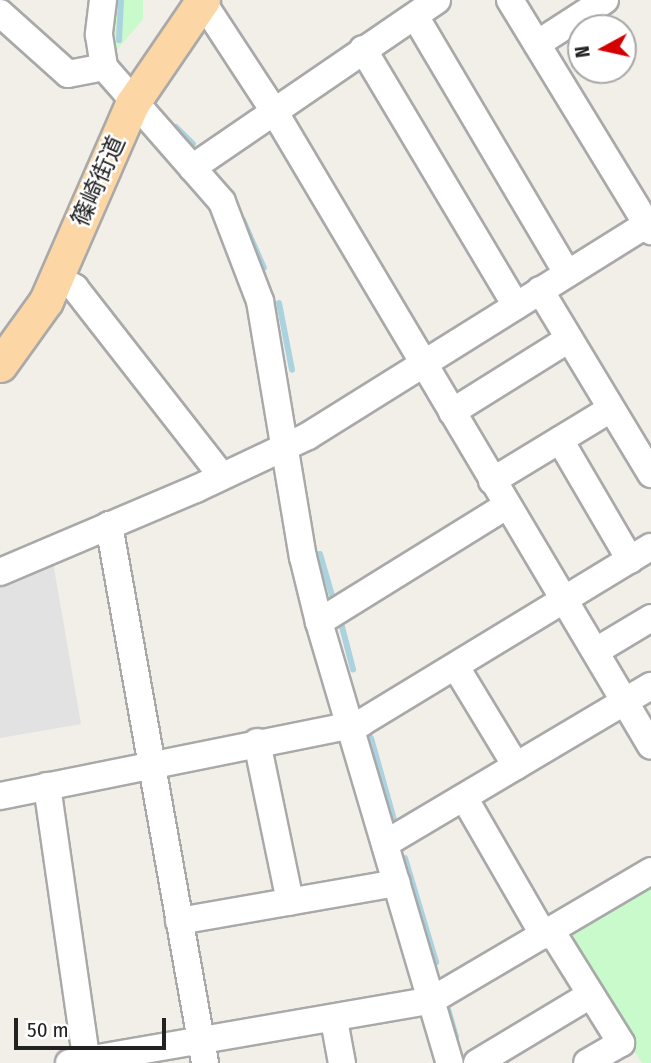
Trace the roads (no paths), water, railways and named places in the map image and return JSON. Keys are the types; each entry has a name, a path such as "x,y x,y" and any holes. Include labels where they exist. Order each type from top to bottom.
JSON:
{"main road":[{"name":"篠崎街道","path":"0,365 34,321 58,278 132,104 203,1"}],"street":[{"path":"103,0 102,56 132,104 222,202 260,301 319,622 388,842 397,883 450,1063"},
{"path":"192,168 437,0"},
{"path":"0,572 285,446 650,225 510,0"},
{"path":"537,44 605,0"},
{"path":"203,1 274,110 506,506 651,746"},
{"path":"0,13 68,74 102,56"},
{"path":"415,16 567,273"},
{"path":"363,49 516,306"},
{"path":"58,278 75,288 221,475"},
{"path":"540,290 651,474"},
{"path":"452,412 569,339"},
{"path":"492,481 611,409"},
{"path":"0,796 352,724 456,667 641,553 560,440"},
{"path":"319,622 506,506"},
{"path":"108,525 203,1052"},
{"path":"596,651 651,618"},
{"path":"456,667 516,766"},
{"path":"388,842 465,799 651,686"},
{"path":"257,742 290,902"},
{"path":"47,786 81,1062 203,1052 334,1020 432,1000 651,871"},
{"path":"465,799 548,934 621,1043 587,1063"},
{"path":"178,921 397,883"},
{"path":"477,1063 590,995"},
{"path":"334,1020 342,1063"}],"waterway":[{"path":"119,40 121,0"},
{"path":"176,127 193,144"},
{"path":"243,220 264,268"},
{"path":"279,303 292,370"},
{"path":"320,554 333,599"},
{"path":"341,623 353,669"},
{"path":"371,738 394,820"},
{"path":"405,858 436,962"},
{"path":"448,1009 456,1037"}]}
